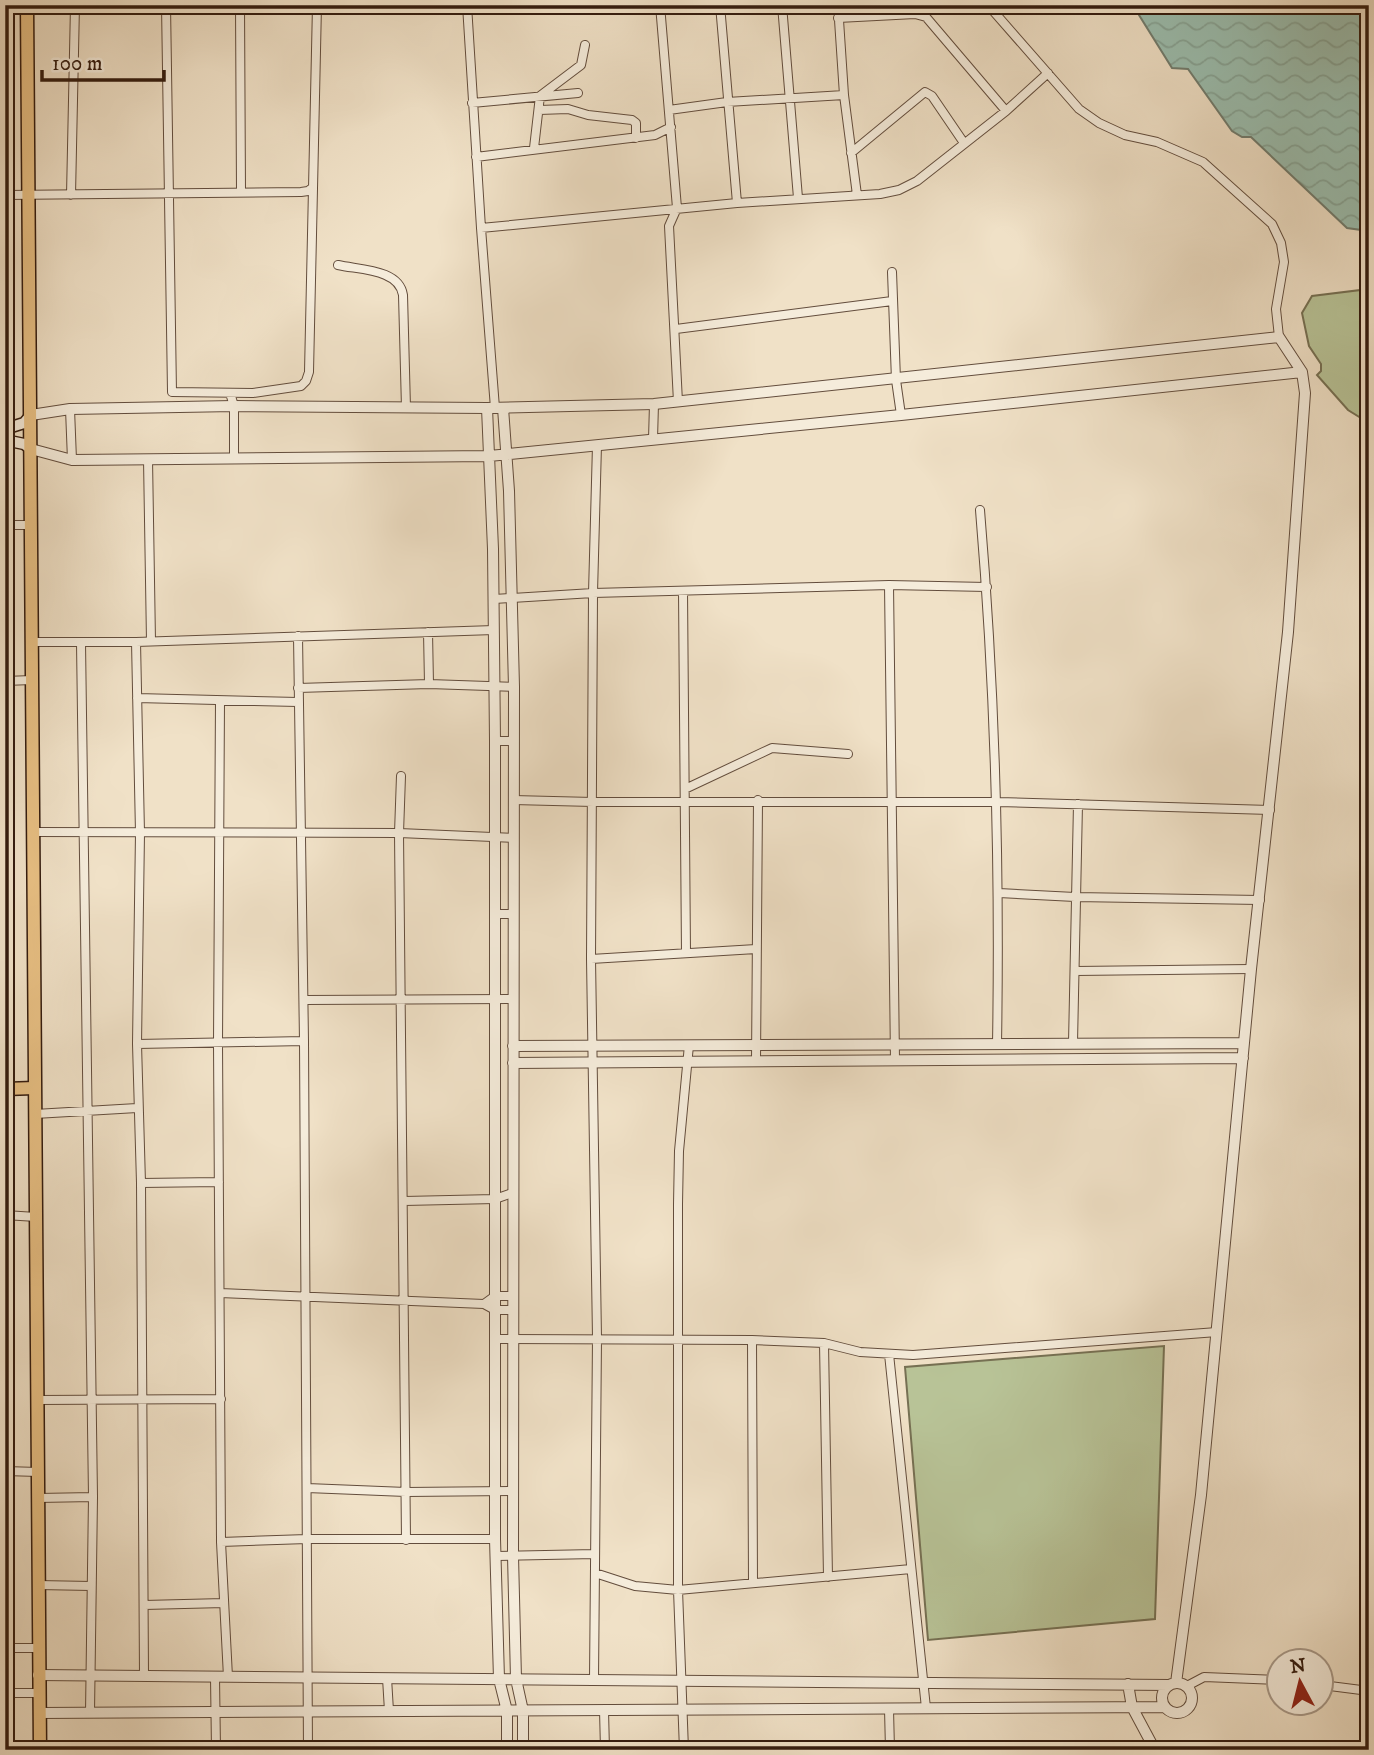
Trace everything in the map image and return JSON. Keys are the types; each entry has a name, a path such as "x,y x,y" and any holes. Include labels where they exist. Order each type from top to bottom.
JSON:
{"main road":[{"path":"27,5 40,1750"},
{"path":"5,429 24,423 31,415"},
{"path":"5,440 24,444 31,449"},
{"path":"5,1089 34,1088"}],"street":[{"path":"71,195 75,5"},
{"path":"166,5 172,392 230,393 268,392 301,386 309,372 317,5"},
{"path":"240,5 241,192"},
{"path":"467,5 495,408 507,454 511,549 514,687 513,1556 516,1679 523,1711 523,1750"},
{"path":"660,5 677,208 669,226 678,402"},
{"path":"720,5 737,202"},
{"path":"782,5 798,198"},
{"path":"838,5 844,95 857,195"},
{"path":"988,5 1079,109 1125,135 1157,142 1203,162 1272,224 1281,243 1284,261 1276,309 1279,337 1301,372 1305,393 1288,632 1251,969 1201,1495 1178,1684"},
{"path":"838,18 915,14 926,17 1006,111"},
{"path":"534,148 540,96 581,65 585,46"},
{"path":"481,228 737,202 890,192 909,186 1006,111 1048,73"},
{"path":"851,153 925,92 932,96 964,143"},
{"path":"472,103 578,93"},
{"path":"669,110 727,102 844,95"},
{"path":"539,110 568,109 592,116 632,120 636,123 636,138"},
{"path":"476,157 636,138 661,134 671,127"},
{"path":"5,195 308,191 312,188"},
{"path":"338,265 392,276 401,286 406,408"},
{"path":"891,272 896,380 901,415"},
{"path":"676,329 892,302"},
{"path":"31,415 70,409 234,406 495,408 653,404 1279,337"},
{"path":"31,449 72,460 489,456 1301,372"},
{"path":"230,393 234,406 234,458"},
{"path":"653,404 653,439"},
{"path":"495,408 489,456 495,741 495,1539 499,1679 507,1711 507,1750"},
{"path":"70,409 72,460"},
{"path":"594,1680 597,1338 591,958 593,593 597,445"},
{"path":"148,459 152,641"},
{"path":"491,491 509,491"},
{"path":"980,510 987,587 998,802 997,1044"},
{"path":"5,525 31,525"},
{"path":"493,549 511,549"},
{"path":"494,599 593,593 889,585 987,587"},
{"path":"889,585 895,1060"},
{"path":"683,592 685,953"},
{"path":"32,642 136,642 494,630"},
{"path":"428,632 429,684"},
{"path":"298,636 304,1000 308,1750"},
{"path":"136,642 140,832 137,1108 141,1183 144,1676"},
{"path":"81,643 93,1497 90,1713"},
{"path":"5,681 32,680"},
{"path":"298,688 429,684 514,687"},
{"path":"137,698 298,702"},
{"path":"220,701 218,1043 221,1542 228,1677"},
{"path":"495,741 513,741"},
{"path":"685,789 772,748 848,754"},
{"path":"401,776 406,1541"},
{"path":"513,800 998,802 1269,810"},
{"path":"756,1061 758,800"},
{"path":"1073,1043 1078,804"},
{"path":"495,817 513,817"},
{"path":"34,832 400,833 513,838"},
{"path":"999,893 1260,900"},
{"path":"495,914 513,914"},
{"path":"591,958 756,949"},
{"path":"1075,971 1251,969"},
{"path":"304,1000 513,999"},
{"path":"137,1044 304,1041"},
{"path":"513,1046 1244,1043"},
{"path":"650,1045 651,1062"},
{"path":"684,1750 678,1590 678,1178 689,1045"},
{"path":"513,1063 1243,1058"},
{"path":"35,1114 137,1108"},
{"path":"494,1118 513,1118"},
{"path":"141,1183 219,1182"},
{"path":"404,1201 495,1199 512,1193"},
{"path":"5,1269 6,1215 36,1217"},
{"path":"496,1254 513,1254"},
{"path":"220,1293 404,1299 484,1304 495,1310 512,1310"},
{"path":"484,1304 495,1296 512,1296"},
{"path":"495,1339 752,1340 824,1343 860,1352 913,1355 1217,1332"},
{"path":"752,1340 753,1583"},
{"path":"824,1343 828,1577"},
{"path":"889,1354 926,1708"},
{"path":"38,1400 220,1399"},
{"path":"496,1417 514,1417"},
{"path":"5,1471 38,1472"},
{"path":"307,1488 406,1492 513,1491"},
{"path":"38,1498 93,1497"},
{"path":"221,1542 495,1539"},
{"path":"496,1556 594,1554"},
{"path":"595,1573 635,1587 678,1590 911,1569"},
{"path":"38,1585 91,1586"},
{"path":"497,1603 514,1602"},
{"path":"144,1605 224,1603"},
{"path":"5,1648 38,1648"},
{"path":"38,1675 1178,1684 1191,1692 1192,1699 1188,1709 1177,1713 1170,1712 1165,1707 1162,1693 1178,1684 1204,1677 1266,1679"},
{"path":"215,1677 216,1750"},
{"path":"387,1678 389,1712"},
{"path":"1128,1684 1132,1707 1155,1750"},
{"path":"1336,1687 1369,1691"},
{"path":"5,1693 38,1693"},
{"path":"39,1713 1165,1707"},
{"path":"889,1709 890,1750"},
{"path":"604,1710 605,1750"}],"shaded area":[{"path":"1369,289 1369,423 1348,410 1317,375 1321,371 1321,364 1309,346 1302,313 1312,296"},
{"path":"1164,1346 1155,1619 928,1640 905,1367"}],"water":[{"path":"1136,5 1369,5 1369,231 1347,228 1251,137 1242,137 1232,131 1188,69 1172,68 1139,15"}]}
